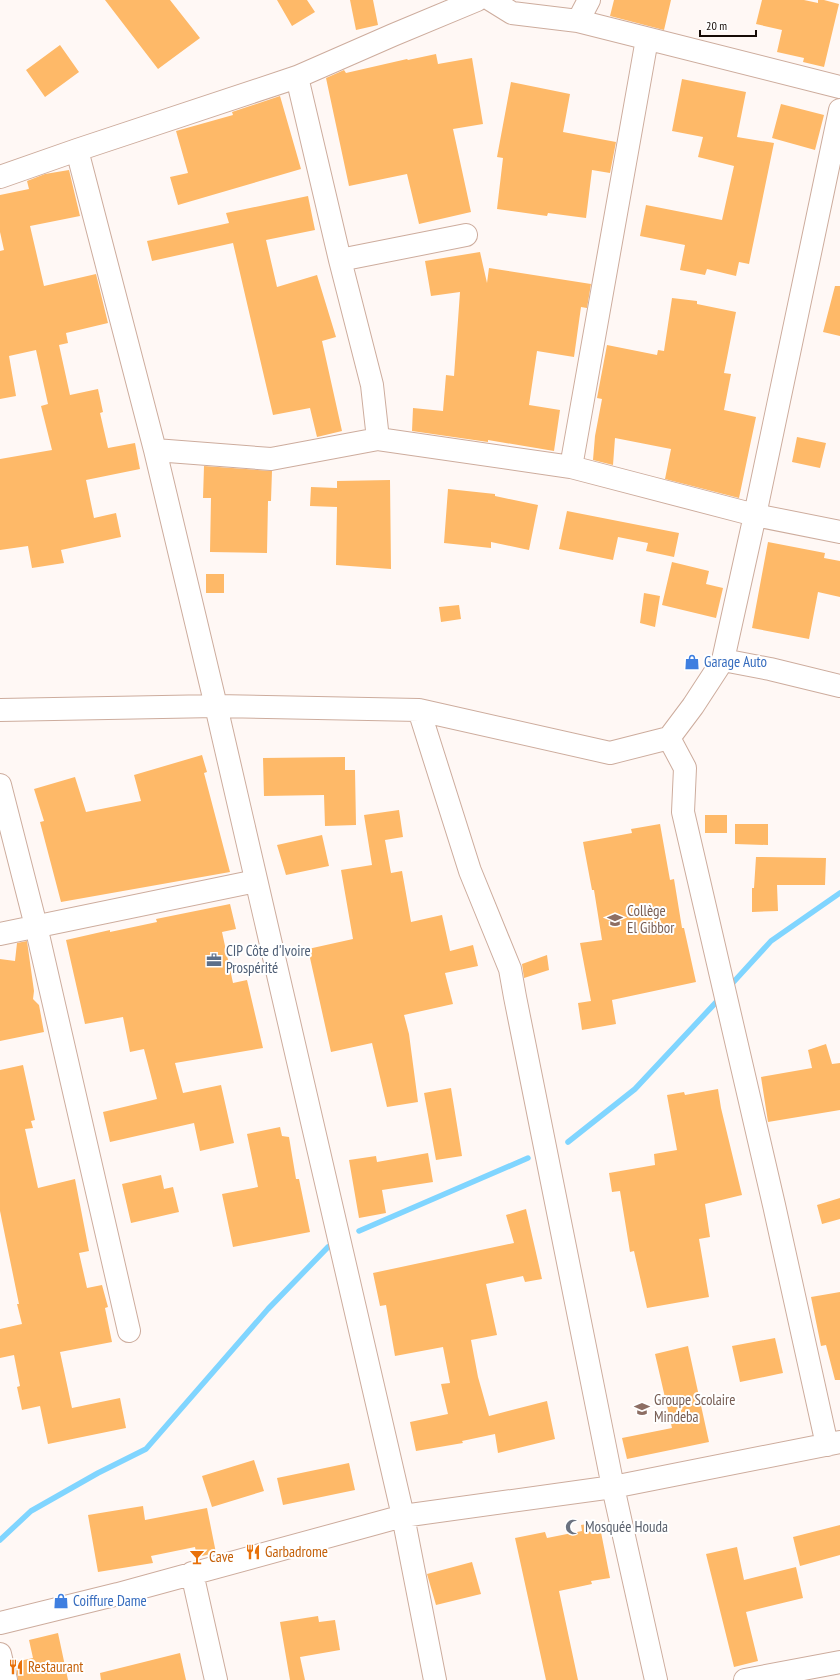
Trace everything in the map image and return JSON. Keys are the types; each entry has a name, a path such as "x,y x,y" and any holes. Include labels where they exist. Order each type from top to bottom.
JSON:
{"street":[{"path":"0,177 297,77 478,0"},
{"path":"491,0 512,13 578,21 840,87"},
{"path":"578,21 589,0"},
{"path":"572,467 647,39"},
{"path":"297,77 340,260 372,385 378,439"},
{"path":"0,710 216,706 419,710 610,753 669,738 694,706 723,660 756,515 840,110"},
{"path":"77,150 155,450 216,706 403,1516 435,1680"},
{"path":"340,260 466,235"},
{"path":"155,450 271,459 378,439 572,467 756,515 840,532"},
{"path":"723,660 770,669 840,686"},
{"path":"419,710 470,871 510,969 513,981 613,1487 656,1680"},
{"path":"0,1623 118,1594 403,1516 613,1487 834,1444 774,1205 683,812 685,768 669,738"},
{"path":"0,785 36,926 129,1332"},
{"path":"0,934 256,881"},
{"path":"192,1573 216,1680"},
{"path":"0,1654 6,1680"},
{"path":"745,1680 840,1662"}],"building":[{"path":"105,0 170,0 200,38 158,69"},
{"path":"277,0 307,0 315,12 292,26"},
{"path":"350,0 373,0 378,25 356,30"},
{"path":"614,0 671,0 664,30 610,16"},
{"path":"762,0 804,0 818,3 818,0 824,0 839,4 824,67 803,62 804,58 777,52 782,30 756,24"},
{"path":"60,45 79,72 45,97 26,70"},
{"path":"436,54 438,64 472,58 483,124 453,129 471,212 419,224 407,174 349,186 326,78 344,70 346,73"},
{"path":"682,79 746,92 737,137 774,143 749,264 739,262 736,276 707,269 705,275 680,270 685,245 640,236 646,205 722,220 734,166 698,157 703,137 672,131"},
{"path":"511,82 570,94 563,132 616,142 610,173 592,170 586,218 548,213 547,216 497,209 503,158 497,157"},
{"path":"280,96 301,169 178,205 170,177 188,173 176,131 233,115 232,112"},
{"path":"781,104 824,115 815,150 772,138"},
{"path":"69,170 80,216 30,226 44,286 96,274 108,323 66,333 68,343 59,345 70,395 98,389 103,412 100,413 108,448 135,443 140,469 86,480 94,518 116,513 121,537 61,550 64,563 32,568 28,546 0,550 0,459 52,450 41,406 48,404 36,350 9,356 16,396 0,399 0,251 4,250 0,232 0,195 29,189 27,181 45,174"},
{"path":"308,196 315,230 266,240 277,287 317,275 336,337 322,341 342,431 317,437 310,408 273,415 233,243 152,261 147,241 229,223 226,213"},
{"path":"480,252 487,283 489,268 591,284 587,308 581,307 574,357 537,351 529,405 560,410 554,451 488,440 488,442 412,431 413,408 443,411 446,375 454,376 460,292 431,296 425,261"},
{"path":"835,286 840,286 840,336 823,332"},
{"path":"672,298 697,301 697,304 736,312 724,373 731,374 724,410 756,417 739,498 665,479 671,449 615,438 613,465 593,460 595,436 602,399 597,398 607,345 657,355 658,350 664,351"},
{"path":"797,437 826,443 820,468 792,462"},
{"path":"204,466 272,471 271,501 268,501 267,553 210,552 211,498 203,498"},
{"path":"390,480 391,569 336,565 337,507 310,506 311,487 337,488 337,481"},
{"path":"448,489 495,494 495,496 538,505 529,550 491,542 491,548 444,543"},
{"path":"567,511 679,533 674,557 646,551 648,543 618,537 613,560 559,549"},
{"path":"768,542 825,553 824,558 840,561 840,597 818,592 809,639 752,628"},
{"path":"672,562 709,571 706,584 723,588 716,618 662,605"},
{"path":"206,574 224,574 224,593 206,593"},
{"path":"644,593 660,596 655,627 640,623"},
{"path":"459,605 461,619 441,622 439,607"},
{"path":"202,755 207,772 204,773 230,872 61,902 40,822 44,821 34,789 75,777 86,812 141,801 134,775"},
{"path":"345,757 345,770 355,770 356,825 325,826 324,795 264,796 263,758"},
{"path":"399,810 403,837 385,840 391,873 402,871 411,922 442,915 450,951 473,945 478,966 445,973 453,1004 404,1015 409,1034 418,1102 387,1107 372,1043 331,1052 308,949 353,939 341,870 372,865 364,815"},
{"path":"705,815 727,815 727,833 705,833"},
{"path":"660,824 670,880 674,879 682,928 684,928 696,982 612,1000 616,1024 582,1030 578,1003 591,1001 580,943 602,940 594,890 592,890 583,842 632,833 631,829"},
{"path":"735,824 768,824 768,845 735,844"},
{"path":"322,835 329,866 286,875 277,845"},
{"path":"756,857 826,858 825,885 777,885 778,911 752,912 752,888 754,888"},
{"path":"230,904 236,929 222,932 233,983 247,980 263,1048 175,1063 183,1093 221,1085 234,1143 200,1151 194,1123 110,1142 103,1112 157,1099 144,1049 130,1052 123,1017 85,1024 66,940 110,930 110,932 157,922 156,919"},
{"path":"27,941 34,991 33,999 39,1005 44,1032 0,1041 0,959 15,961 17,943"},
{"path":"547,955 549,970 524,978 522,964"},
{"path":"826,1044 832,1064 840,1063 840,1110 768,1122 761,1077 812,1068 808,1050"},
{"path":"23,1065 35,1120 31,1121 33,1128 25,1129 38,1188 75,1179 89,1251 79,1253 87,1288 102,1285 108,1307 105,1308 112,1342 60,1352 72,1408 120,1398 126,1428 48,1444 40,1406 22,1410 17,1387 20,1386 14,1355 0,1358 0,1329 22,1324 0,1211 0,1070"},
{"path":"451,1088 462,1156 436,1160 424,1093"},
{"path":"718,1089 721,1108 742,1195 705,1204 710,1237 699,1239 709,1297 647,1308 634,1251 630,1252 620,1191 612,1192 609,1173 655,1165 654,1154 677,1150 667,1095 684,1092 685,1095"},
{"path":"280,1127 282,1136 289,1137 296,1179 299,1179 310,1232 233,1247 222,1194 258,1187 247,1134"},
{"path":"428,1153 433,1182 382,1190 386,1213 359,1218 349,1160 376,1156 377,1162"},
{"path":"161,1175 164,1189 173,1187 179,1212 131,1223 122,1184"},
{"path":"840,1198 840,1219 822,1224 817,1205"},
{"path":"526,1209 542,1279 525,1282 523,1276 486,1284 497,1335 471,1340 478,1377 489,1416 547,1401 555,1439 498,1453 495,1434 462,1441 463,1443 416,1451 410,1422 448,1414 441,1384 450,1383 443,1347 395,1356 386,1305 380,1306 373,1273 514,1243 506,1215"},
{"path":"840,1292 840,1380 835,1380 826,1345 821,1346 811,1297"},
{"path":"775,1338 783,1373 740,1382 732,1346"},
{"path":"688,1346 709,1442 627,1459 622,1438 672,1428 655,1354"},
{"path":"254,1460 264,1491 212,1507 202,1476"},
{"path":"349,1463 355,1490 283,1505 277,1478"},
{"path":"143,1506 145,1520 207,1508 216,1553 197,1557 195,1547 151,1556 153,1563 98,1572 88,1515"},
{"path":"599,1522 610,1578 591,1581 592,1584 559,1591 578,1680 546,1680 515,1538 545,1532 547,1538 582,1531 581,1525"},
{"path":"840,1525 840,1555 800,1566 793,1537"},
{"path":"737,1547 744,1580 796,1567 803,1598 746,1612 758,1661 734,1667 706,1554"},
{"path":"472,1562 481,1594 436,1605 427,1574"},
{"path":"318,1616 319,1622 335,1620 340,1650 300,1657 305,1680 290,1680 280,1622"},
{"path":"58,1633 68,1680 18,1680 15,1662 33,1658 29,1640"},
{"path":"180,1653 186,1680 101,1680 100,1673"}],"waterway":[{"path":"729,987 771,941 840,893"},
{"path":"568,1142 635,1089 720,998"},
{"path":"359,1231 528,1158"},
{"path":"0,1540 31,1511 98,1473 146,1449 268,1309 328,1247"}],"place":[{"name":"Garage Auto","path":"692,662"},
{"name":"Collège El Gibbor","path":"615,920"},
{"name":"CIP Côte d'Ivoire Prospérité","path":"214,960"},
{"name":"Groupe Scolaire Mindeba","path":"642,1409"},
{"name":"Mosquée Houda","path":"573,1527"},
{"name":"Garbadrome","path":"253,1552"},
{"name":"Cave","path":"197,1557"},
{"name":"Coiffure Dame","path":"61,1601"},
{"name":"Restaurant","path":"16,1667"}]}
